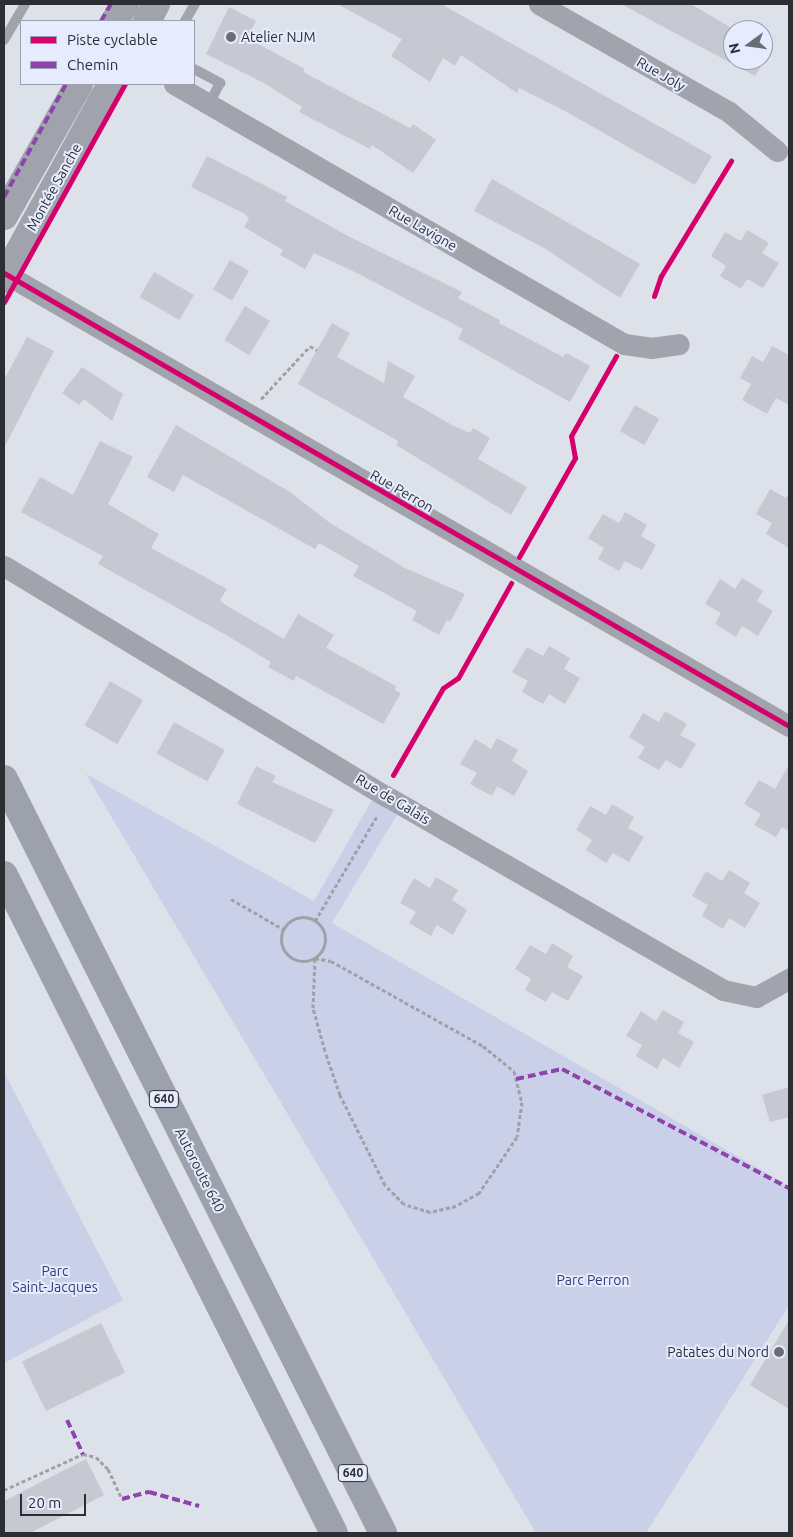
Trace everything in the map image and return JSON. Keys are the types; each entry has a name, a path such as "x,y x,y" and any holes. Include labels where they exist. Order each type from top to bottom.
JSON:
{"highway":[{"name":"Autoroute 640","path":"4,779 382,1531"},
{"path":"4,875 334,1533"}],"street":[{"path":"116,20 125,4"},
{"path":"147,20 156,4"},
{"name":"Rue Joly","path":"539,4 729,112 777,151"},
{"name":"Montée Sanche","path":"4,216 78,85"},
{"name":"Montée Sanche","path":"5,276 110,85"},
{"name":"Rue Lavigne","path":"176,85 624,344 651,348 679,344"},
{"name":"Rue Perron","path":"5,276 789,726"},
{"name":"Rue de Galais","path":"4,566 357,783 723,990 756,997 789,979"}],"lane":[{"path":"4,40 25,4"},
{"path":"186,20 194,4"},
{"path":"195,70 220,83 209,104"}],"path":[{"path":"246,414 310,346 317,350"},
{"path":"315,921 379,811"},
{"path":"231,899 283,929"},
{"path":"315,921 300,917 283,929 281,943 288,956 301,962 315,958 331,961 483,1046 514,1071 522,1102 517,1137 479,1193 456,1206 430,1212 404,1204 386,1185 340,1095 313,1008 315,958 325,939 315,921"},
{"path":"4,1490 83,1454 96,1457 108,1469 122,1500"}],"green space":[{"name":"Parc Perron","path":"86,774 314,901 376,793 398,813 332,923 789,1186 789,1305 646,1533 536,1533"},
{"name":"Parc Saint-Jacques","path":"4,1072 123,1300 4,1363"}],"building":[{"path":"337,4 441,4 712,156 695,185 565,111 519,88 517,93 461,55 455,66 443,58 430,82 391,56 402,39"},
{"path":"621,4 691,4 723,23 723,59"},
{"path":"229,7 256,21 247,38 305,69 303,72 410,128 413,124 436,140 413,173 372,145 370,149 299,112 302,107 262,82 206,54"},
{"path":"744,70 759,70 755,76"},
{"path":"207,156 287,197 285,201 348,236 462,292 458,298 500,320 499,323 563,357 566,353 590,366 570,402 458,339 463,329 359,274 314,253 305,269 280,255 283,250 244,227 249,219 245,214 191,187"},
{"path":"492,179 640,264 620,298 544,248 474,211"},
{"path":"747,230 769,243 762,253 779,263 763,288 747,279 741,289 720,276 726,266 711,256 725,232 741,241"},
{"path":"230,260 249,271 232,300 213,289"},
{"path":"154,272 194,295 179,320 140,297"},
{"path":"245,306 270,321 249,355 224,340"},
{"path":"332,323 350,333 337,357 384,383 388,361 415,376 403,397 452,425 470,433 473,428 490,438 478,459 527,487 511,515 396,445 398,441 298,384"},
{"path":"27,337 54,351 4,448 4,380"},
{"path":"772,346 789,355 789,405 776,398 767,414 742,400 751,384 740,378 752,356 763,362"},
{"path":"82,367 123,394 112,421 84,399 79,405 62,393"},
{"path":"635,405 659,419 644,445 620,431"},
{"path":"176,425 290,492 330,523 405,568 465,594 450,622 447,620 439,635 412,620 417,611 353,576 359,566 319,543 315,549 183,475 174,492 147,477"},
{"path":"100,441 133,457 108,504 159,534 151,548 227,589 220,600 224,604 284,639 298,614 334,635 326,648 396,686 395,690 401,693 383,724 296,676 294,681 268,667 271,662 98,564 103,556 21,512 40,477 73,495"},
{"path":"770,489 786,498 789,493 789,548 766,534 772,523 756,514"},
{"path":"625,512 647,525 641,536 656,545 642,570 625,561 619,571 598,559 604,548 588,538 603,514 619,523"},
{"path":"742,578 763,591 757,601 773,611 758,636 742,626 736,637 715,624 721,613 705,604 720,579 735,589"},
{"path":"549,646 570,658 564,669 580,678 565,704 549,694 543,704 522,692 528,681 512,672 527,647 543,656"},
{"path":"110,681 143,700 117,744 84,725"},
{"path":"665,711 687,724 680,735 696,744 681,769 666,760 659,770 638,758 645,747 629,737 643,713 659,722"},
{"path":"174,722 225,750 207,782 157,753"},
{"path":"497,738 518,750 512,761 528,771 514,796 497,786 492,796 470,784 477,773 460,764 475,739 491,749"},
{"path":"789,765 789,831 782,827 776,837 754,825 761,814 744,804 759,780 775,789"},
{"path":"256,766 276,776 272,782 334,810 315,843 237,804"},
{"path":"612,804 634,817 628,828 644,837 629,862 613,853 606,863 586,850 592,840 576,830 590,806 606,815"},
{"path":"729,870 750,883 744,893 760,903 745,928 729,918 723,929 702,916 708,905 692,896 706,871 722,881"},
{"path":"436,877 458,890 452,900 467,910 453,935 437,925 431,936 409,923 416,912 400,903 414,878 430,888"},
{"path":"552,943 573,956 567,967 583,976 568,1001 552,992 546,1002 525,990 531,979 515,969 530,945 546,954"},
{"path":"663,1010 684,1022 678,1033 694,1042 679,1068 663,1058 657,1069 636,1056 642,1045 626,1036 641,1011 656,1021"},
{"path":"789,1087 789,1117 770,1122 762,1095"},
{"name":"Patates du Nord","path":"789,1320 789,1409 750,1385"},
{"path":"101,1323 125,1372 46,1411 22,1362"},
{"path":"86,1459 104,1495 30,1533 4,1533 4,1501"}],"marked path":[{"path":"102,20 111,4"},
{"path":"4,197 65,85"},
{"path":"516,1079 562,1069 789,1188"},
{"path":"67,1420 83,1454"},
{"path":"122,1499 149,1492 199,1506"}],"cycle path":[{"path":"4,302 124,85"},
{"path":"654,296 661,276 731,161"},
{"path":"4,273 789,726"},
{"path":"519,557 575,458 571,436 616,356"},
{"path":"393,775 443,688 458,678 511,583"}],"place":[{"name":"Atelier NJM","path":"231,37"},
{"name":"Patates du Nord","path":"779,1352"}]}
